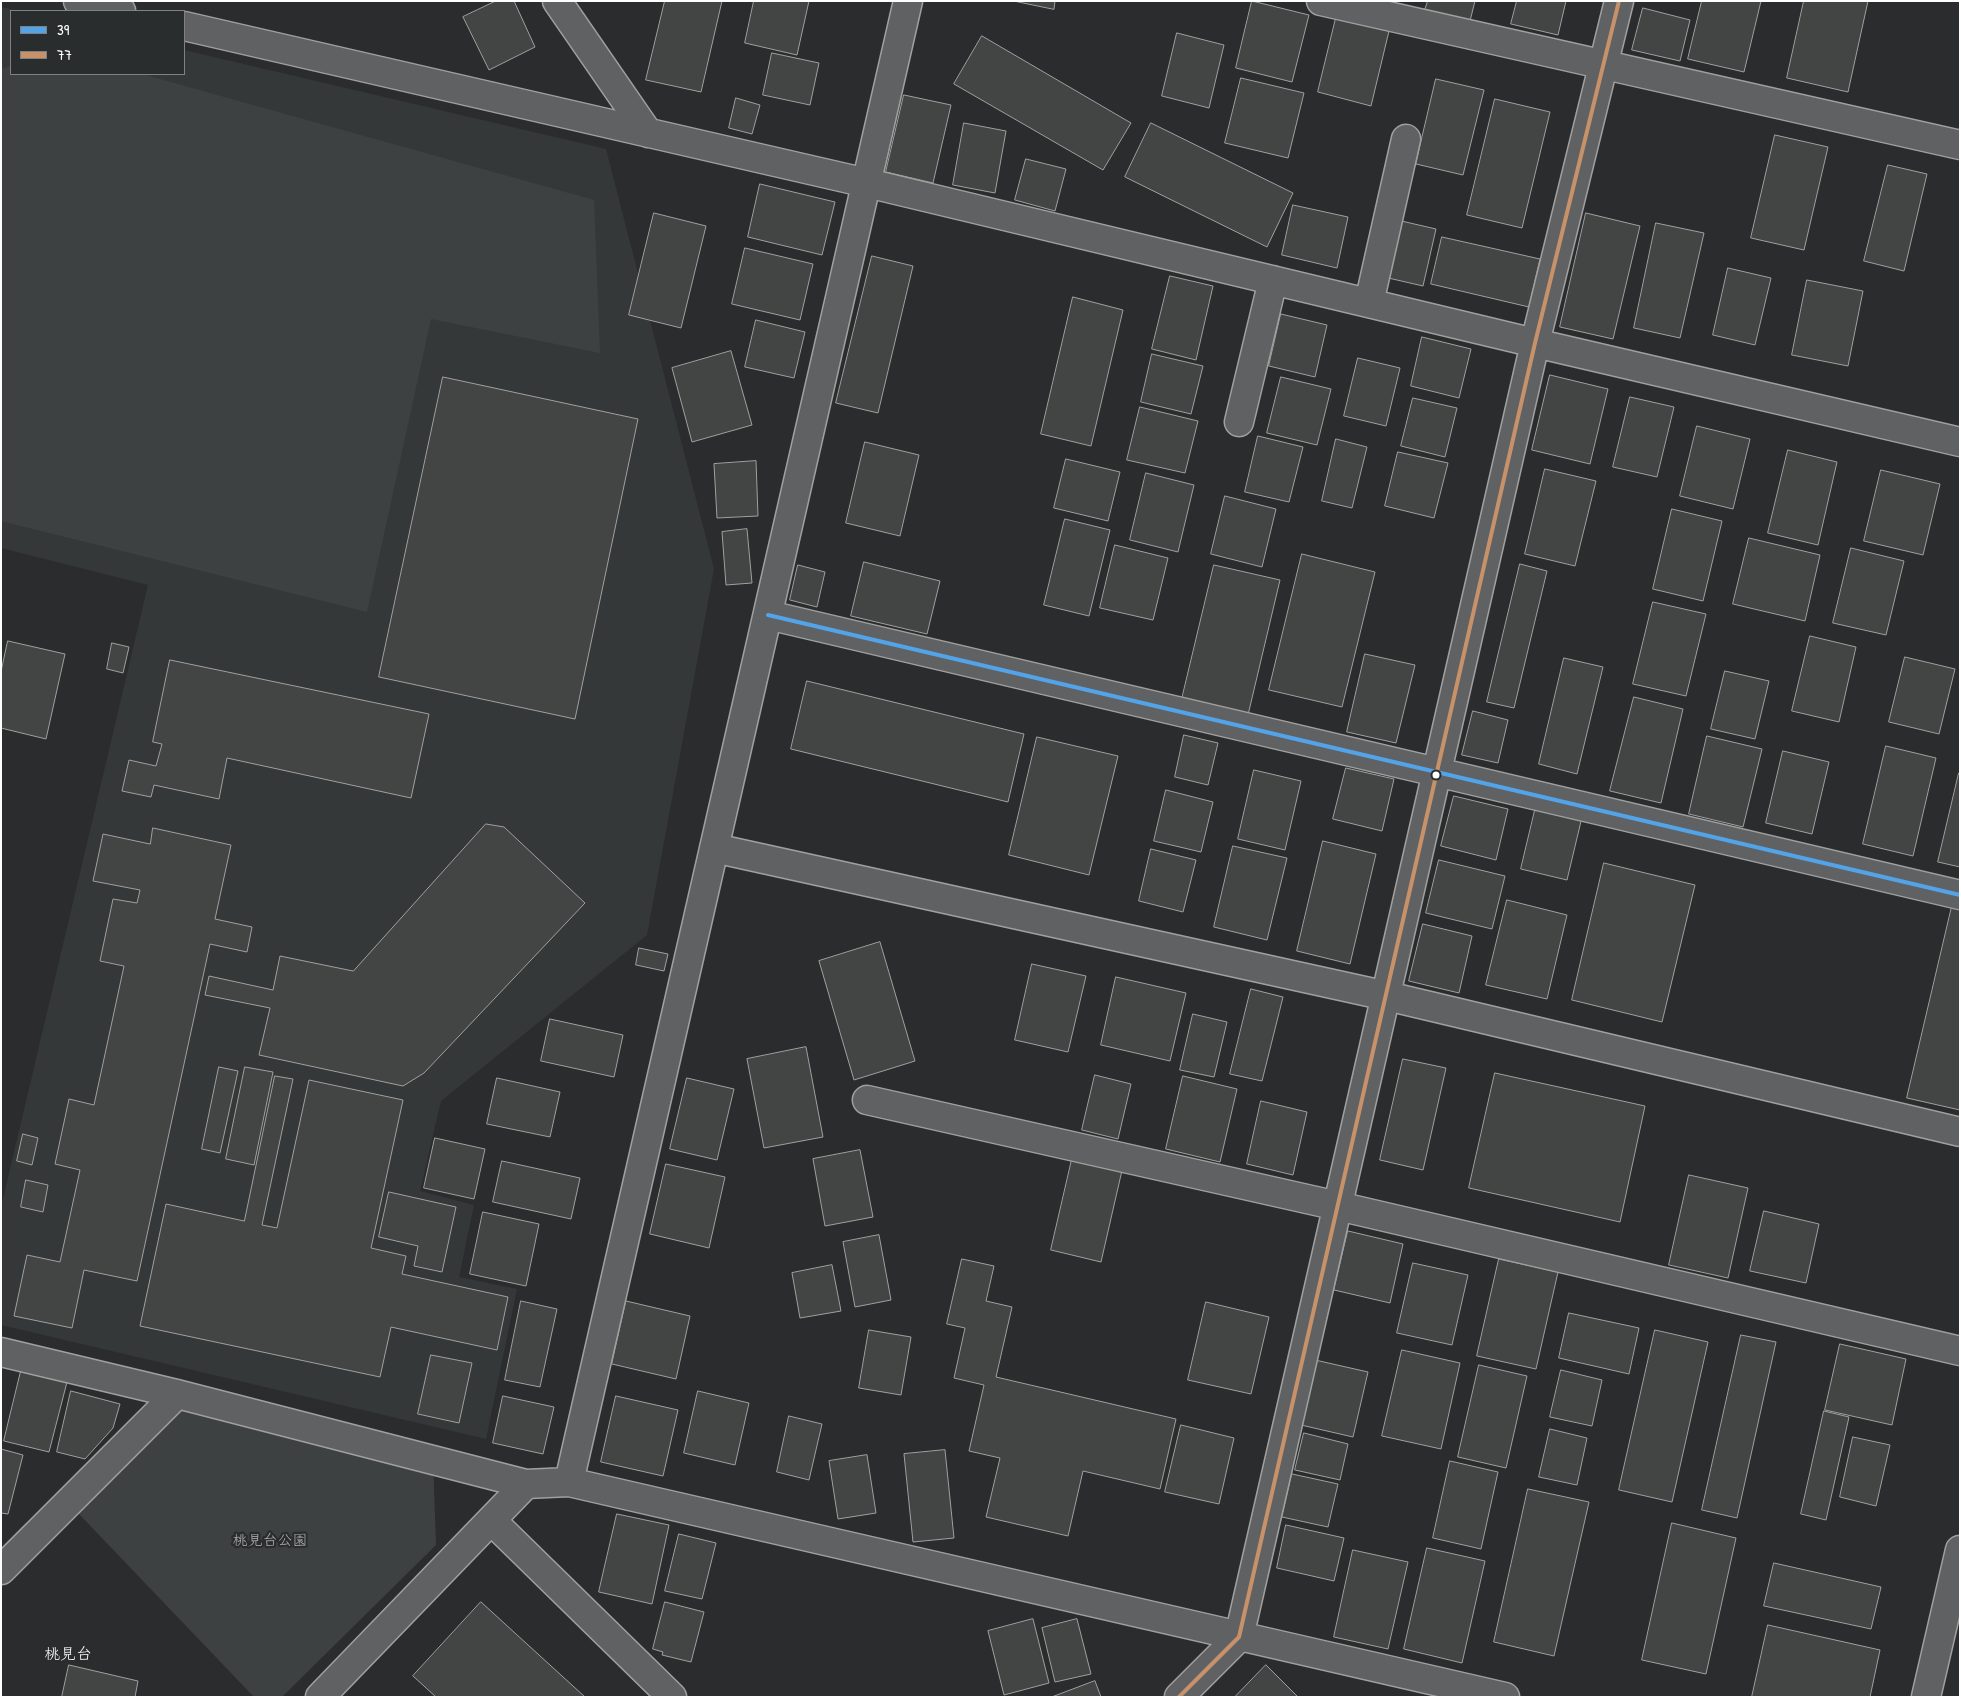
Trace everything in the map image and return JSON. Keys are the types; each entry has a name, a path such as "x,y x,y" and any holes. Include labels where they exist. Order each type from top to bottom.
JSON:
{"street":[{"path":"78,1 117,10"},
{"path":"557,1 648,132"},
{"path":"569,1482 908,1"},
{"path":"1321,1 1960,145"},
{"path":"1179,1697 1239,1637 1536,343 1619,1"},
{"path":"185,26 867,183 1960,442"},
{"path":"1369,303 1406,139"},
{"path":"1239,422 1273,280"},
{"path":"768,615 1960,895"},
{"path":"714,848 1387,996 1960,1132"},
{"path":"867,1100 1338,1206 1960,1351"},
{"path":"1,1352 177,1394 526,1484 569,1482 1505,1697"},
{"path":"1,1570 177,1394"},
{"path":"320,1697 526,1484"},
{"path":"491,1520 672,1697"},
{"path":"1926,1697 1960,1550"}],"shaded area":[{"path":"1,7 14,10 10,10 10,75 185,75 185,50 606,149 714,569 647,935 441,1101 420,1191 474,1205 459,1277 517,1289 486,1439 1,1325 1,1207 148,585 1,548"}],"green space":[{"path":"10,66 10,75 146,75 594,200 600,353 431,319 367,612 1,521 1,69"},
{"name":"桃見台公園","path":"177,1394 433,1460 436,1545 282,1697 254,1697 78,1513"}],"building":[{"path":"496,1 514,1 535,47 489,70 463,17"},
{"path":"665,1 722,1 701,92 646,80"},
{"path":"754,1 809,1 797,55 745,43"},
{"path":"1014,1 1055,1 1054,9"},
{"path":"1252,1 1309,15 1292,82 1236,68"},
{"path":"1428,1 1475,1 1470,21 1425,10"},
{"path":"1517,1 1566,1 1558,35 1511,24"},
{"path":"1702,1 1761,1 1744,72 1688,59"},
{"path":"1804,1 1868,1 1848,92 1787,78"},
{"path":"1643,8 1690,20 1680,61 1632,50"},
{"path":"1336,18 1389,31 1371,106 1318,92"},
{"path":"1177,33 1224,45 1209,108 1162,96"},
{"path":"982,36 1131,123 1103,170 954,84"},
{"path":"772,53 819,63 810,105 763,95"},
{"path":"1241,78 1304,93 1288,158 1225,143"},
{"path":"1436,79 1484,90 1463,175 1416,164"},
{"path":"904,95 951,105 933,183 886,172"},
{"path":"736,98 760,105 752,134 729,128"},
{"path":"1495,99 1550,112 1522,228 1467,215"},
{"path":"964,123 1006,131 995,193 953,185"},
{"path":"1151,123 1293,193 1267,247 1125,177"},
{"path":"1775,135 1828,147 1804,250 1751,238"},
{"path":"1026,159 1066,169 1055,211 1015,200"},
{"path":"1888,165 1927,174 1904,271 1864,261"},
{"path":"760,184 835,202 822,255 748,237"},
{"path":"1293,205 1348,217 1337,268 1282,255"},
{"path":"654,213 706,226 681,328 629,315"},
{"path":"1586,213 1640,226 1613,339 1560,327"},
{"path":"1397,220 1436,229 1423,286 1384,277"},
{"path":"1656,223 1704,233 1680,338 1634,328"},
{"path":"1442,237 1540,259 1529,307 1431,284"},
{"path":"745,248 813,264 800,320 732,304"},
{"path":"872,256 913,266 878,413 836,403"},
{"path":"1728,268 1771,278 1755,345 1713,335"},
{"path":"1170,276 1213,286 1196,360 1152,349"},
{"path":"1807,280 1863,291 1848,366 1792,355"},
{"path":"1073,297 1123,310 1091,446 1041,434"},
{"path":"1281,314 1327,325 1315,377 1269,366"},
{"path":"756,320 805,332 794,378 745,367"},
{"path":"1422,337 1471,349 1459,398 1411,386"},
{"path":"731,351 752,425 692,442 672,368"},
{"path":"1152,354 1203,366 1191,414 1141,402"},
{"path":"1358,358 1400,368 1386,426 1344,416"},
{"path":"1550,375 1608,389 1590,464 1532,450"},
{"path":"443,377 638,419 575,719 379,677"},
{"path":"1281,377 1331,389 1317,445 1267,433"},
{"path":"1630,397 1674,407 1657,477 1613,467"},
{"path":"1413,398 1457,408 1445,457 1401,446"},
{"path":"1140,407 1198,421 1185,473 1127,460"},
{"path":"1697,426 1750,439 1733,509 1680,496"},
{"path":"1258,436 1303,447 1289,502 1245,492"},
{"path":"1336,439 1367,447 1352,508 1322,501"},
{"path":"865,442 919,455 900,536 846,523"},
{"path":"1788,450 1837,462 1818,545 1768,533"},
{"path":"1398,452 1448,463 1434,518 1385,506"},
{"path":"1066,459 1120,472 1108,521 1054,508"},
{"path":"756,461 758,516 717,518 714,464"},
{"path":"1545,469 1596,481 1575,566 1525,554"},
{"path":"1881,470 1940,484 1923,555 1864,541"},
{"path":"1146,473 1194,485 1178,552 1130,540"},
{"path":"1225,496 1276,509 1262,567 1211,554"},
{"path":"1672,509 1722,521 1703,601 1653,589"},
{"path":"1065,519 1110,530 1089,616 1044,605"},
{"path":"747,529 752,583 726,585 722,532"},
{"path":"1749,538 1820,555 1805,621 1733,604"},
{"path":"1115,545 1168,558 1153,620 1100,608"},
{"path":"1851,548 1904,561 1886,635 1833,623"},
{"path":"1302,554 1375,572 1342,707 1269,690"},
{"path":"864,562 940,581 927,634 851,616"},
{"path":"1520,564 1547,571 1514,708 1487,702"},
{"path":"798,565 825,572 817,607 790,600"},
{"path":"1214,565 1280,580 1248,715 1182,699"},
{"path":"1653,602 1706,614 1686,696 1633,684"},
{"path":"1810,636 1856,647 1839,722 1792,711"},
{"path":"8,641 65,654 46,739 1,728 1,672"},
{"path":"112,643 129,647 123,673 107,669"},
{"path":"1365,654 1415,665 1396,743 1347,732"},
{"path":"1905,657 1955,669 1939,734 1889,722"},
{"path":"1564,658 1603,667 1577,774 1539,764"},
{"path":"170,660 429,714 411,798 227,758 219,799 154,785 151,797 122,791 129,760 156,766 162,744 153,742"},
{"path":"1725,671 1769,681 1755,739 1711,729"},
{"path":"807,681 1024,734 1008,802 791,749"},
{"path":"1634,697 1683,709 1661,803 1610,791"},
{"path":"1473,711 1508,720 1498,763 1462,755"},
{"path":"1184,735 1218,743 1208,785 1175,777"},
{"path":"1707,736 1762,749 1743,827 1689,814"},
{"path":"1037,737 1118,756 1089,875 1009,855"},
{"path":"1886,746 1936,758 1913,856 1863,844"},
{"path":"1783,751 1829,762 1812,834 1766,823"},
{"path":"1346,768 1394,779 1382,831 1333,819"},
{"path":"1254,770 1301,781 1285,850 1238,839"},
{"path":"1960,773 1960,867 1938,862"},
{"path":"1166,790 1213,802 1201,852 1154,841"},
{"path":"1454,796 1508,809 1496,860 1441,846"},
{"path":"1536,806 1582,817 1567,880 1521,869"},
{"path":"486,824 504,827 585,903 424,1073 403,1086 259,1055 270,1008 205,995 209,976 273,990 280,956 353,971"},
{"path":"153,828 231,845 215,919 252,927 247,952 210,944 137,1281 84,1270 72,1328 14,1316 27,1255 60,1262 80,1170 55,1164 69,1099 94,1105 124,966 100,961 113,899 137,903 140,890 93,881 103,834 150,844"},
{"path":"1323,841 1376,854 1350,964 1297,951"},
{"path":"1233,846 1287,858 1267,940 1214,927"},
{"path":"1151,849 1196,860 1183,912 1139,901"},
{"path":"1439,860 1505,876 1492,929 1426,913"},
{"path":"1604,863 1695,885 1662,1022 1572,1000"},
{"path":"1507,900 1567,915 1547,999 1486,985"},
{"path":"1953,902 1960,904 1960,1110 1907,1098"},
{"path":"1423,924 1472,936 1459,993 1409,981"},
{"path":"880,942 915,1061 854,1080 819,961"},
{"path":"639,948 668,954 664,971 636,965"},
{"path":"1032,964 1086,976 1068,1052 1015,1040"},
{"path":"1116,977 1186,993 1170,1061 1101,1045"},
{"path":"1251,989 1283,997 1262,1081 1230,1074"},
{"path":"1193,1014 1227,1022 1214,1077 1180,1070"},
{"path":"550,1019 623,1035 614,1077 541,1061"},
{"path":"806,1047 823,1137 764,1148 747,1059"},
{"path":"1403,1059 1446,1068 1423,1170 1380,1160"},
{"path":"219,1067 238,1071 220,1153 202,1149"},
{"path":"245,1067 273,1072 254,1165 226,1159"},
{"path":"1495,1073 1645,1106 1620,1222 1469,1188"},
{"path":"1095,1075 1131,1084 1118,1139 1082,1130"},
{"path":"275,1076 293,1079 262,1225 277,1228 309,1080 403,1100 371,1248 406,1256 402,1274 508,1297 497,1350 391,1327 380,1377 140,1326 166,1204 244,1221"},
{"path":"1183,1076 1237,1089 1220,1162 1166,1149"},
{"path":"497,1078 560,1092 550,1137 487,1124"},
{"path":"687,1078 734,1089 717,1160 670,1149"},
{"path":"1261,1101 1307,1112 1293,1175 1247,1164"},
{"path":"23,1134 38,1138 32,1165 17,1161"},
{"path":"435,1138 485,1149 474,1199 424,1188"},
{"path":"860,1150 873,1217 825,1226 813,1159"},
{"path":"1073,1155 1123,1166 1101,1262 1051,1250"},
{"path":"502,1161 580,1178 571,1219 493,1202"},
{"path":"666,1164 725,1177 709,1248 650,1234"},
{"path":"1689,1175 1748,1188 1728,1278 1669,1265"},
{"path":"26,1180 48,1185 43,1212 21,1207"},
{"path":"389,1192 456,1207 442,1272 414,1266 418,1246 379,1237"},
{"path":"1764,1211 1819,1224 1806,1283 1750,1271"},
{"path":"483,1212 539,1224 526,1286 470,1274"},
{"path":"1348,1231 1403,1244 1390,1303 1334,1290"},
{"path":"879,1235 891,1300 855,1307 843,1242"},
{"path":"962,1259 994,1266 986,1301 1012,1307 996,1377 1176,1419 1160,1489 1083,1471 1068,1536 986,1517 1000,1458 969,1451 984,1385 954,1378 965,1328 947,1324"},
{"path":"1499,1259 1558,1272 1536,1369 1477,1356"},
{"path":"1413,1263 1468,1275 1452,1345 1397,1333"},
{"path":"832,1265 841,1311 800,1318 792,1273"},
{"path":"521,1301 557,1309 540,1387 505,1380"},
{"path":"626,1301 690,1316 676,1379 612,1364"},
{"path":"1206,1302 1269,1317 1251,1394 1188,1380"},
{"path":"1569,1313 1639,1328 1629,1374 1559,1358"},
{"path":"869,1330 911,1337 901,1395 859,1388"},
{"path":"1655,1330 1708,1342 1672,1502 1619,1490"},
{"path":"1741,1335 1776,1342 1737,1518 1702,1510"},
{"path":"1840,1344 1906,1359 1892,1425 1825,1410"},
{"path":"1402,1350 1460,1363 1441,1449 1382,1436"},
{"path":"431,1355 472,1363 459,1423 418,1414"},
{"path":"1315,1360 1368,1372 1353,1437 1301,1425"},
{"path":"1479,1365 1527,1376 1506,1468 1458,1457"},
{"path":"1561,1370 1602,1380 1592,1426 1550,1417"},
{"path":"21,1371 67,1382 49,1452 4,1441"},
{"path":"71,1391 120,1404 113,1428 85,1459 57,1452"},
{"path":"698,1391 749,1403 735,1465 684,1453"},
{"path":"503,1396 554,1407 543,1454 493,1443"},
{"path":"616,1396 678,1410 663,1476 601,1462"},
{"path":"1824,1411 1849,1417 1826,1520 1801,1514"},
{"path":"789,1416 822,1424 809,1480 777,1472"},
{"path":"1181,1425 1234,1438 1219,1504 1165,1492"},
{"path":"1550,1429 1587,1438 1577,1485 1539,1477"},
{"path":"1304,1433 1348,1444 1340,1480 1295,1470"},
{"path":"1853,1437 1890,1445 1876,1506 1840,1497"},
{"path":"1,1449 23,1455 8,1514 1,1513"},
{"path":"945,1450 954,1538 913,1542 904,1454"},
{"path":"867,1455 876,1513 838,1519 829,1461"},
{"path":"1450,1461 1498,1472 1481,1549 1433,1538"},
{"path":"1292,1474 1338,1484 1328,1527 1282,1517"},
{"path":"1528,1489 1589,1502 1554,1656 1494,1642"},
{"path":"617,1514 669,1525 652,1604 599,1592"},
{"path":"1672,1523 1736,1538 1706,1674 1642,1660"},
{"path":"1286,1525 1344,1538 1334,1581 1277,1568"},
{"path":"679,1534 716,1543 702,1599 665,1591"},
{"path":"1427,1548 1485,1561 1462,1663 1404,1649"},
{"path":"1353,1550 1408,1562 1388,1649 1334,1637"},
{"path":"1774,1563 1881,1587 1871,1629 1764,1606"},
{"path":"481,1602 585,1697 436,1697 413,1676"},
{"path":"665,1602 704,1612 691,1662 662,1655 663,1652 653,1649"},
{"path":"1033,1619 1049,1683 1004,1695 988,1631"},
{"path":"1077,1619 1091,1674 1055,1682 1042,1628"},
{"path":"1768,1625 1880,1650 1870,1697 1752,1697"},
{"path":"69,1665 138,1681 135,1697 62,1697"},
{"path":"1266,1665 1298,1697 1235,1697"},
{"path":"1095,1681 1101,1697 1052,1697"}],"transit line":[{"name":"77","path":"1179,1697 1239,1637 1535,343 1619,1"},
{"name":"39","path":"768,615 1960,895"}],"district":[{"name":"桃見台","path":"68,1655"}]}
